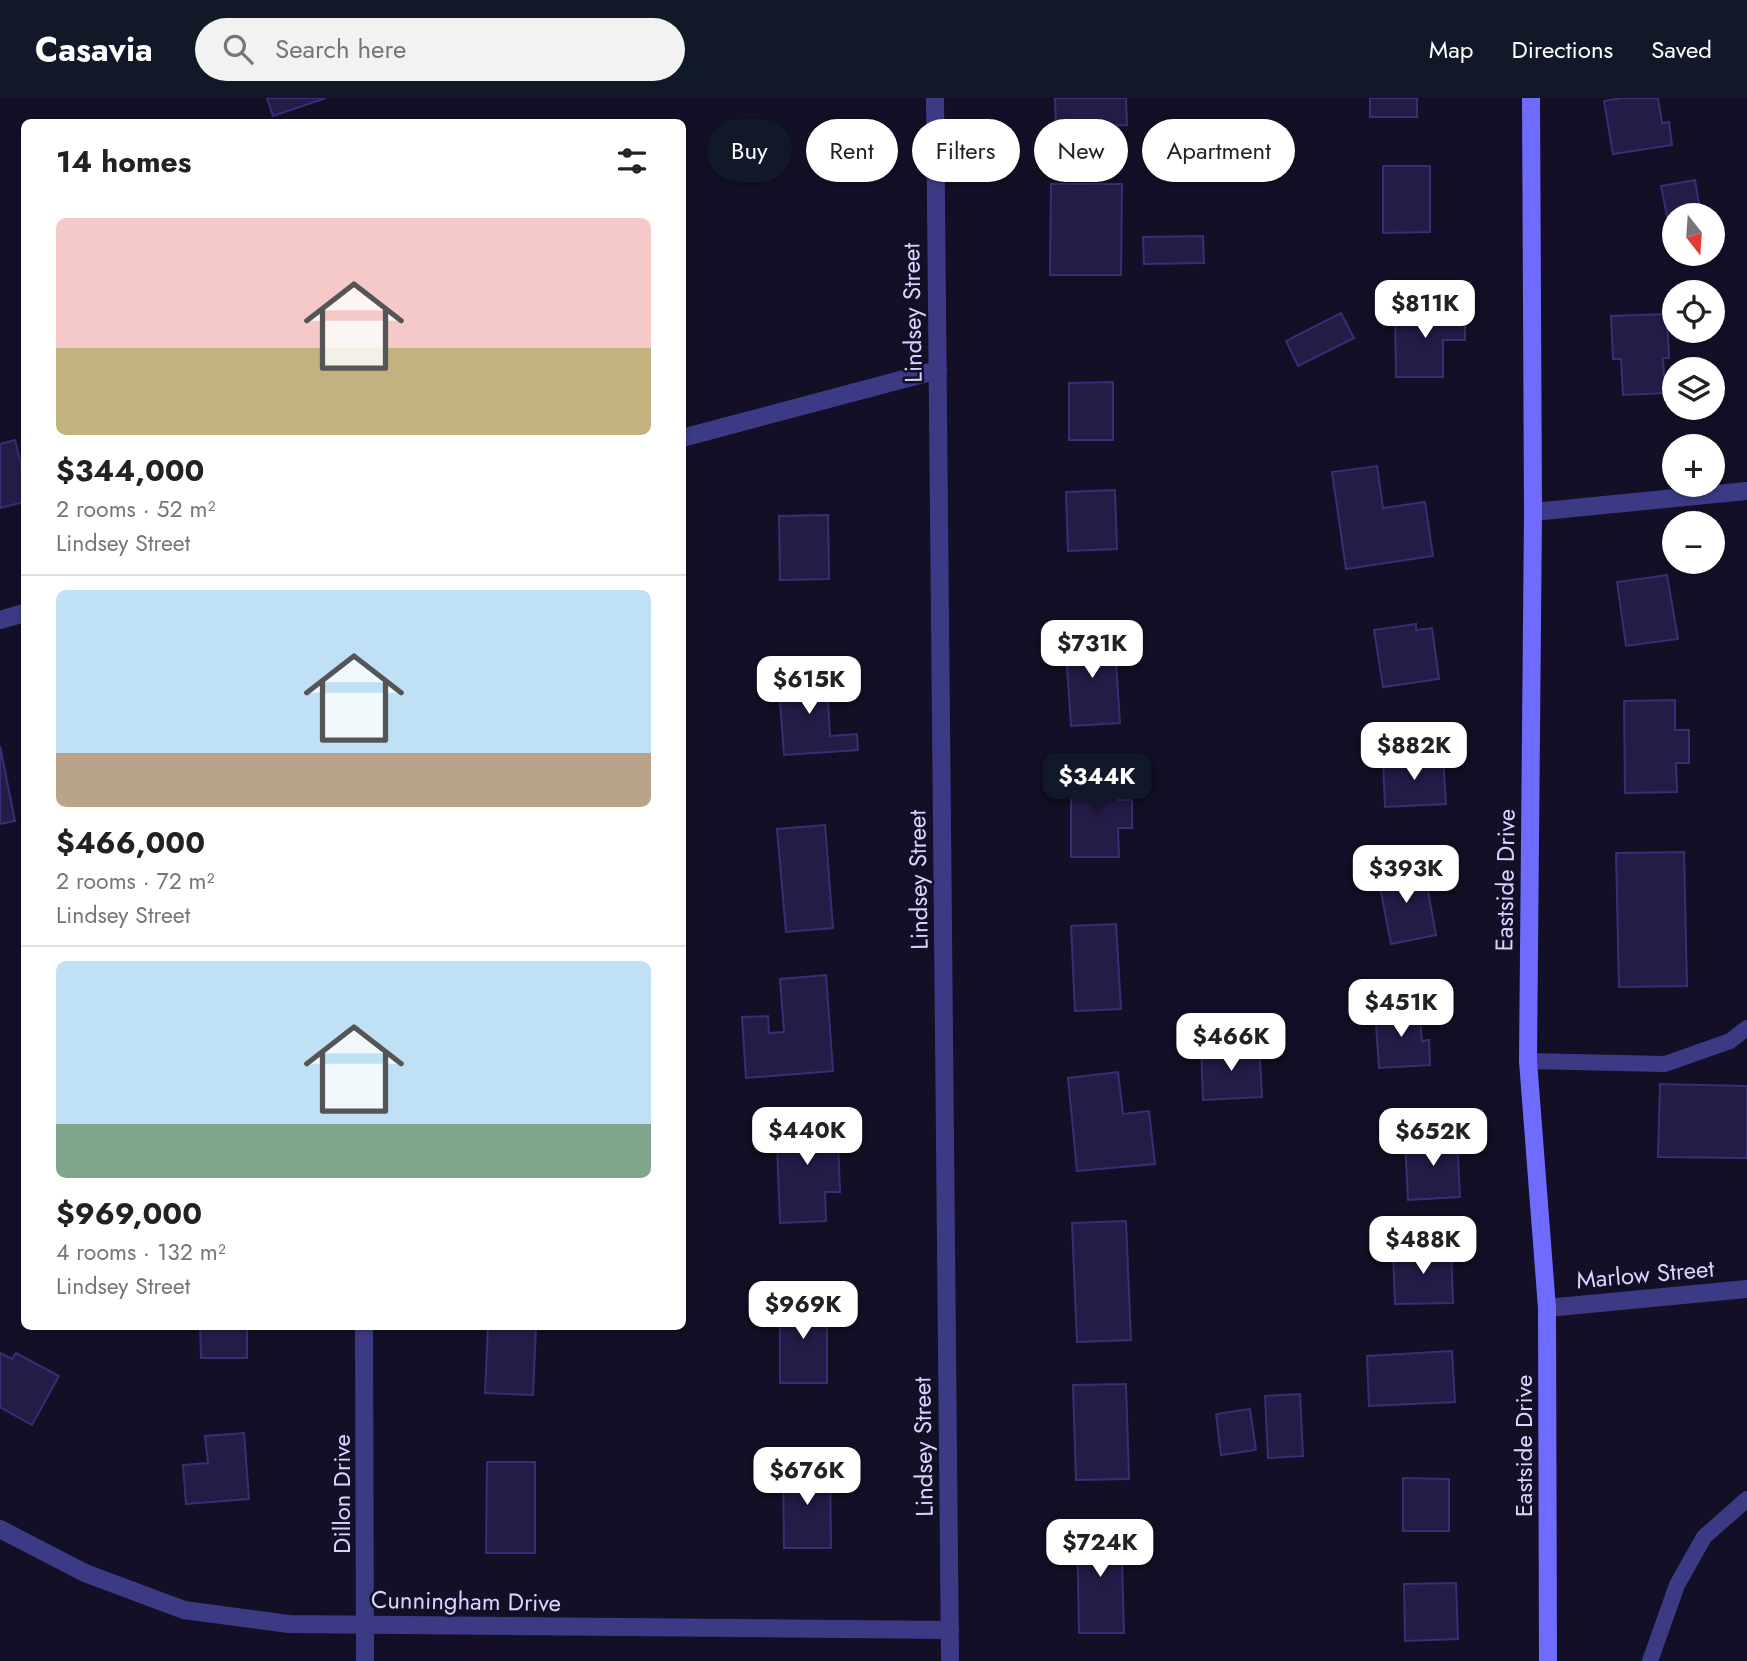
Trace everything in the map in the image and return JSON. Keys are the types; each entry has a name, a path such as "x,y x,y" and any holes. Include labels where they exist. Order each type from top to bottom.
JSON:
{"street":[{"name":"Lindsey Street","path":"935,98 950,1661"},
{"name":"Eastside Drive","path":"1531,98 1533,512 1528,1061 1547,1308 1548,1661"},
{"path":"686,437 937,370"},
{"path":"1533,512 1747,491"},
{"path":"0,620 21,614"},
{"name":"Marlow Street","path":"1547,1308 1747,1289"},
{"name":"Dillon Drive","path":"364,1330 365,1661"},
{"name":"Cunningham Drive","path":"0,1529 85,1573 184,1610 289,1624 950,1630"}],"lane":[{"path":"1528,1061 1665,1064 1730,1041 1747,1028"},
{"path":"1650,1661 1677,1586 1704,1537 1747,1499"}],"building":[{"path":"267,98 326,98 273,116"},
{"path":"1055,98 1126,98 1127,119 1056,119"},
{"path":"1370,98 1417,98 1417,117 1370,117"},
{"path":"1658,98 1662,123 1669,122 1672,145 1613,154 1604,101"},
{"path":"1383,166 1430,166 1430,232 1383,233"},
{"path":"1695,180 1699,203 1664,203 1661,186"},
{"path":"1051,184 1122,184 1121,275 1050,275"},
{"path":"1203,236 1204,263 1144,264 1143,237"},
{"path":"1465,309 1465,340 1443,340 1443,377 1396,377 1395,310"},
{"path":"1341,313 1354,338 1298,366 1286,341"},
{"path":"1662,314 1662,343 1668,343 1669,357 1662,357 1662,393 1623,395 1621,359 1613,359 1611,316"},
{"path":"1113,382 1113,440 1069,440 1069,383"},
{"path":"15,440 21,464 21,503 0,508 0,444"},
{"path":"1377,466 1383,508 1425,502 1433,556 1346,569 1332,472"},
{"path":"1115,490 1117,549 1068,551 1066,492"},
{"path":"828,515 829,579 780,580 779,516"},
{"path":"1667,575 1678,639 1626,646 1617,582"},
{"path":"1416,624 1416,630 1432,628 1439,679 1383,687 1374,630"},
{"path":"1114,633 1120,723 1071,726 1065,636"},
{"path":"826,671 830,736 857,734 858,750 784,755 778,674"},
{"path":"1675,700 1675,730 1689,730 1689,763 1676,763 1677,792 1625,793 1624,701"},
{"path":"0,746 15,821 0,824"},
{"path":"1443,757 1446,804 1385,807 1383,760"},
{"path":"1117,767 1117,800 1132,800 1132,828 1118,828 1119,857 1071,857 1071,768"},
{"path":"825,825 833,928 786,932 777,829"},
{"path":"1684,852 1687,986 1619,987 1616,853"},
{"path":"1404,866 1407,878 1425,875 1436,935 1391,944 1377,871"},
{"path":"1116,924 1121,1009 1075,1011 1071,926"},
{"path":"826,975 833,1071 746,1078 742,1017 768,1016 769,1033 784,1032 780,979"},
{"path":"1419,1007 1422,1041 1429,1040 1430,1065 1379,1068 1375,1010"},
{"path":"1259,1045 1262,1097 1203,1100 1201,1048"},
{"path":"1118,1072 1123,1114 1149,1111 1155,1164 1077,1171 1068,1078"},
{"path":"1660,1084 1747,1086 1747,1158 1658,1157"},
{"path":"837,1116 840,1192 825,1192 826,1221 780,1223 776,1119"},
{"path":"1457,1137 1460,1197 1408,1200 1405,1140"},
{"path":"1126,1221 1131,1340 1077,1342 1072,1223"},
{"path":"1451,1248 1453,1303 1395,1304 1393,1250"},
{"path":"780,1299 827,1299 827,1383 780,1383"},
{"path":"200,1330 247,1330 247,1358 201,1358"},
{"path":"488,1330 536,1330 533,1395 485,1393"},
{"path":"1452,1351 1455,1402 1369,1406 1367,1356"},
{"path":"0,1353 12,1359 16,1353 59,1376 32,1425 0,1407"},
{"path":"1126,1384 1129,1479 1076,1480 1073,1385"},
{"path":"1300,1394 1303,1456 1268,1458 1265,1396"},
{"path":"1250,1409 1256,1450 1221,1455 1216,1414"},
{"path":"244,1433 249,1499 186,1504 183,1465 208,1463 205,1436"},
{"path":"487,1462 535,1462 535,1553 486,1553"},
{"path":"830,1466 831,1548 784,1548 783,1467"},
{"path":"1403,1478 1449,1479 1449,1531 1403,1531"},
{"path":"1121,1523 1124,1633 1079,1633 1077,1525"},
{"path":"1456,1583 1458,1639 1405,1641 1404,1584"}]}
